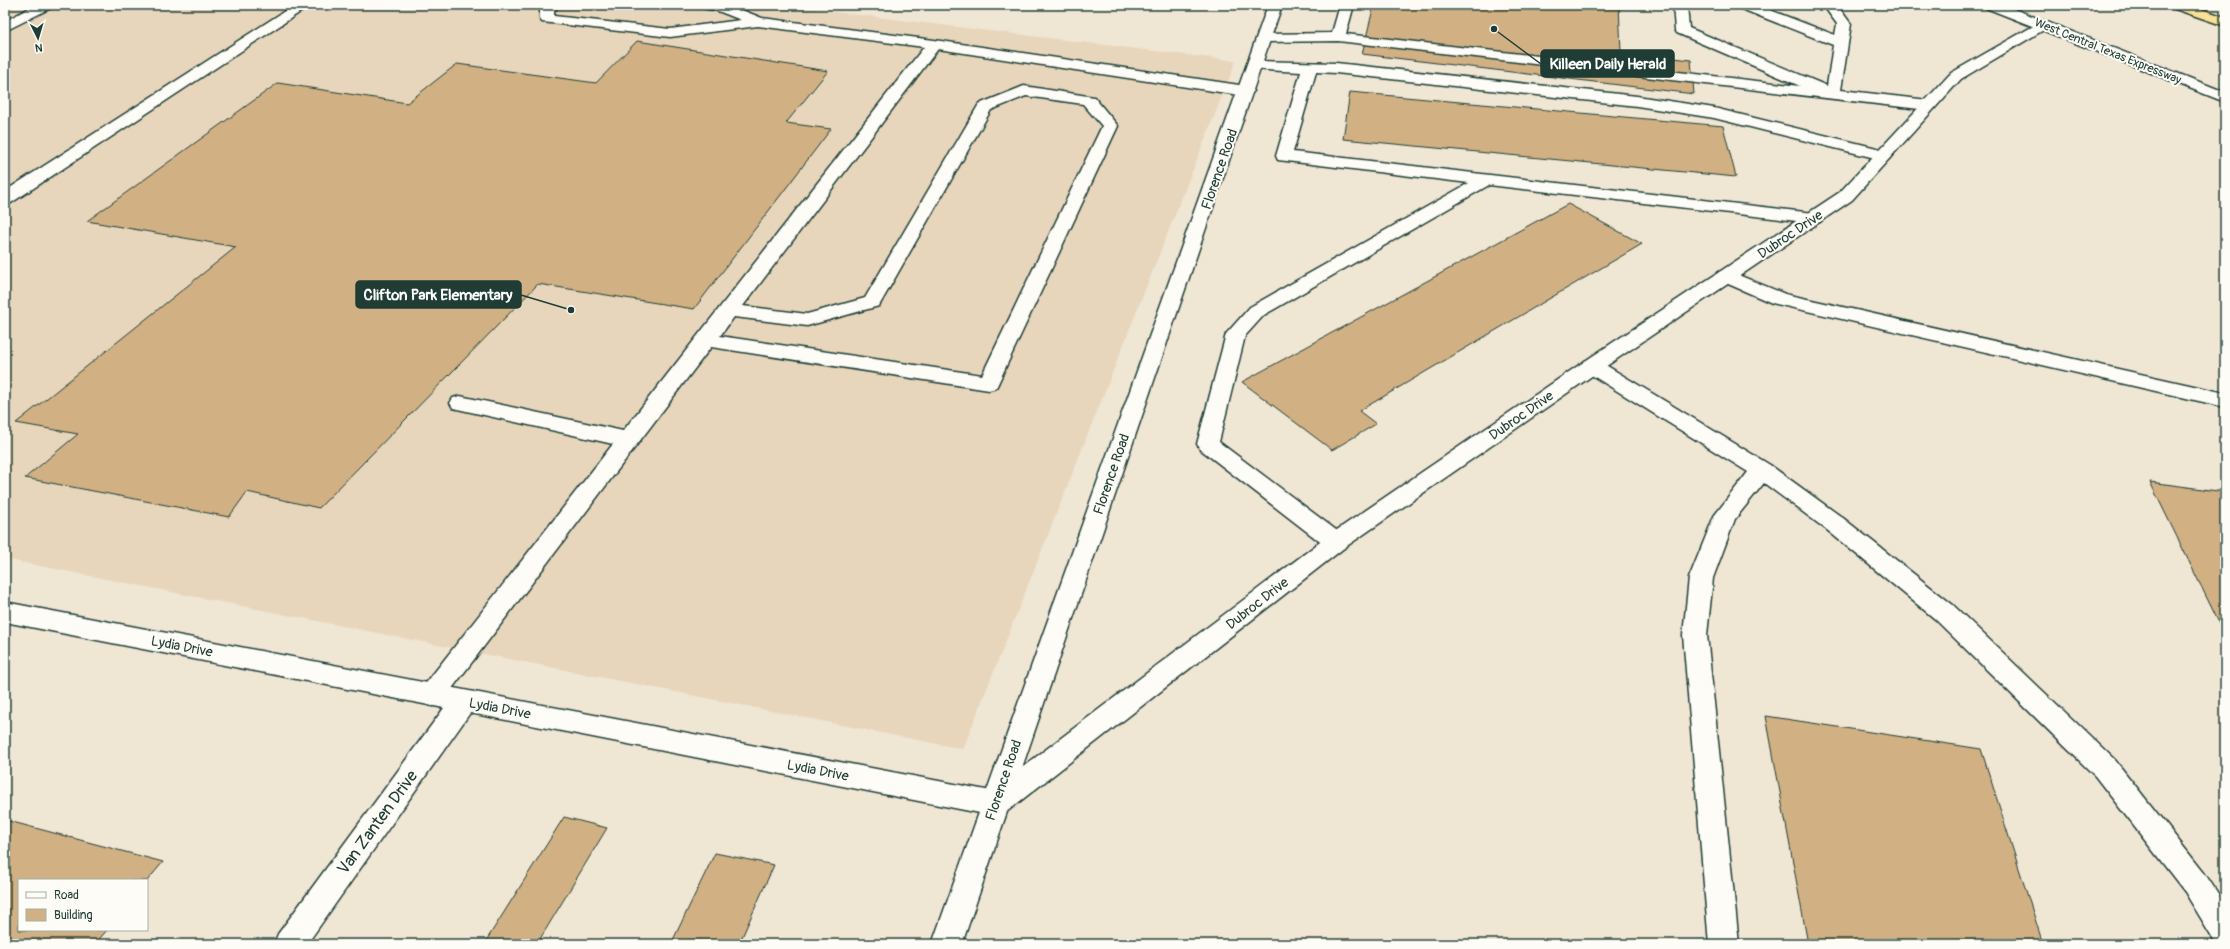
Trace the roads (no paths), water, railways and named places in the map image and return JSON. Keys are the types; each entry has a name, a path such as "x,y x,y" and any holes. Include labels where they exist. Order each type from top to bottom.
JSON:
{"highway":[{"path":"2177,5 2225,22"}],"street":[{"path":"5,27 46,5"},
{"path":"5,199 304,5"},
{"path":"553,5 547,10 547,19 670,33 758,22 934,44 1246,91"},
{"path":"708,5 721,7 758,22"},
{"name":"Florence Road","path":"947,944 994,804 1255,66 1275,5"},
{"path":"1338,37 1348,5"},
{"path":"1680,5 1682,30 1832,94"},
{"path":"1744,5 1841,43"},
{"path":"1830,5 1844,24 1832,94"},
{"name":"West Central Texas Expressway","path":"1991,5 2225,97"},
{"name":"Dubroc Drive","path":"994,804 1336,542 1592,366 1846,196 1956,76 2042,25"},
{"path":"1264,38 1338,37 1928,105"},
{"path":"432,695 934,44"},
{"path":"1255,66 1336,68 1637,101 1714,113 1883,155"},
{"path":"1310,68 1284,156 1814,218"},
{"path":"706,340 989,383 1110,126 1088,100 1024,91 985,107 872,302 807,320 729,310"},
{"path":"1336,542 1208,444 1236,334 1257,311 1486,180"},
{"path":"1726,276 1779,299 2225,400"},
{"path":"1592,366 1762,470 1835,524 1944,612 2105,768 2195,883 2225,930"},
{"path":"460,403 629,440"},
{"path":"1724,944 1695,635 1701,578 1725,516 1762,470"},
{"name":"Lydia Drive","path":"5,612 994,804"},
{"name":"Van Zanten Drive","path":"289,944 464,701"}],"place":[{"name":"Killeen Daily Herald","path":"1494,29"},
{"name":"Clifton Park Elementary","path":"571,310"}]}
